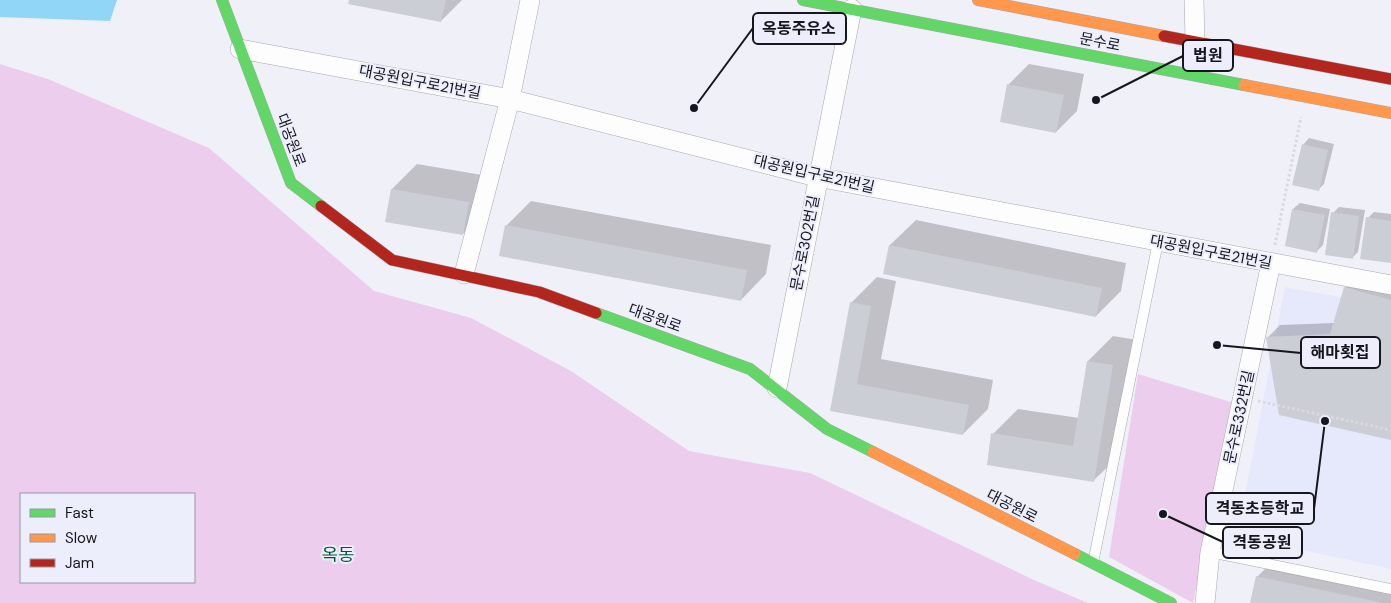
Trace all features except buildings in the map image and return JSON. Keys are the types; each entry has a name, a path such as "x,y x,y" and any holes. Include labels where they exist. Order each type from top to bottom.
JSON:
{"street":[{"name":"대공원로","path":"222,0 291,183 392,260 464,274 539,292 750,369 777,388 827,429 1171,603"},
{"path":"464,274 510,99 530,0"},
{"name":"문수로","path":"803,0 853,5 1391,113"},
{"name":"문수로","path":"978,0 1391,78"},
{"path":"1194,0 1195,41"},
{"name":"문수로302번길","path":"777,388 853,5"},
{"name":"대공원입구로21번길","path":"240,49 510,99 818,177 1391,285"},
{"name":"문수로332번길","path":"1205,603 1210,552 1271,263"}],"lane":[{"path":"1093,564 1158,242"},
{"path":"1210,552 1391,589"}],"path":[{"path":"1271,263 1302,115"},
{"path":"1243,397 1391,430"},
{"path":"409,603 422,603"}],"shaded area":[{"path":"0,64 48,79 209,148 374,291 471,318 571,371 689,451 810,473 1034,580 1088,603 0,603"},
{"path":"1285,287 1391,306 1391,569 1237,536"},
{"path":"1138,374 1234,403 1193,603 1109,557"}],"water":[{"path":"0,0 117,0 110,21 0,17"}],"traffic: fast":[{"path":"222,0 291,183 321,206"},
{"path":"803,0 1244,85"},
{"path":"596,313 750,369 827,429 873,452"},
{"path":"1075,554 1171,603"}],"traffic: slow":[{"path":"978,0 1164,36"},
{"path":"1244,85 1391,113"},
{"path":"873,452 1075,554"}],"traffic: jam":[{"path":"1164,36 1391,79"},
{"path":"321,206 392,260 539,292 596,313"}],"place":[{"name":"법원","path":"1096,100"},
{"name":"옥동주유소","path":"694,108"},
{"name":"해마횟집","path":"1217,345"},
{"name":"격동초등학교","path":"1325,421"},
{"name":"격동공원","path":"1163,514"}],"district":[{"name":"옥동","path":"338,555"}]}
